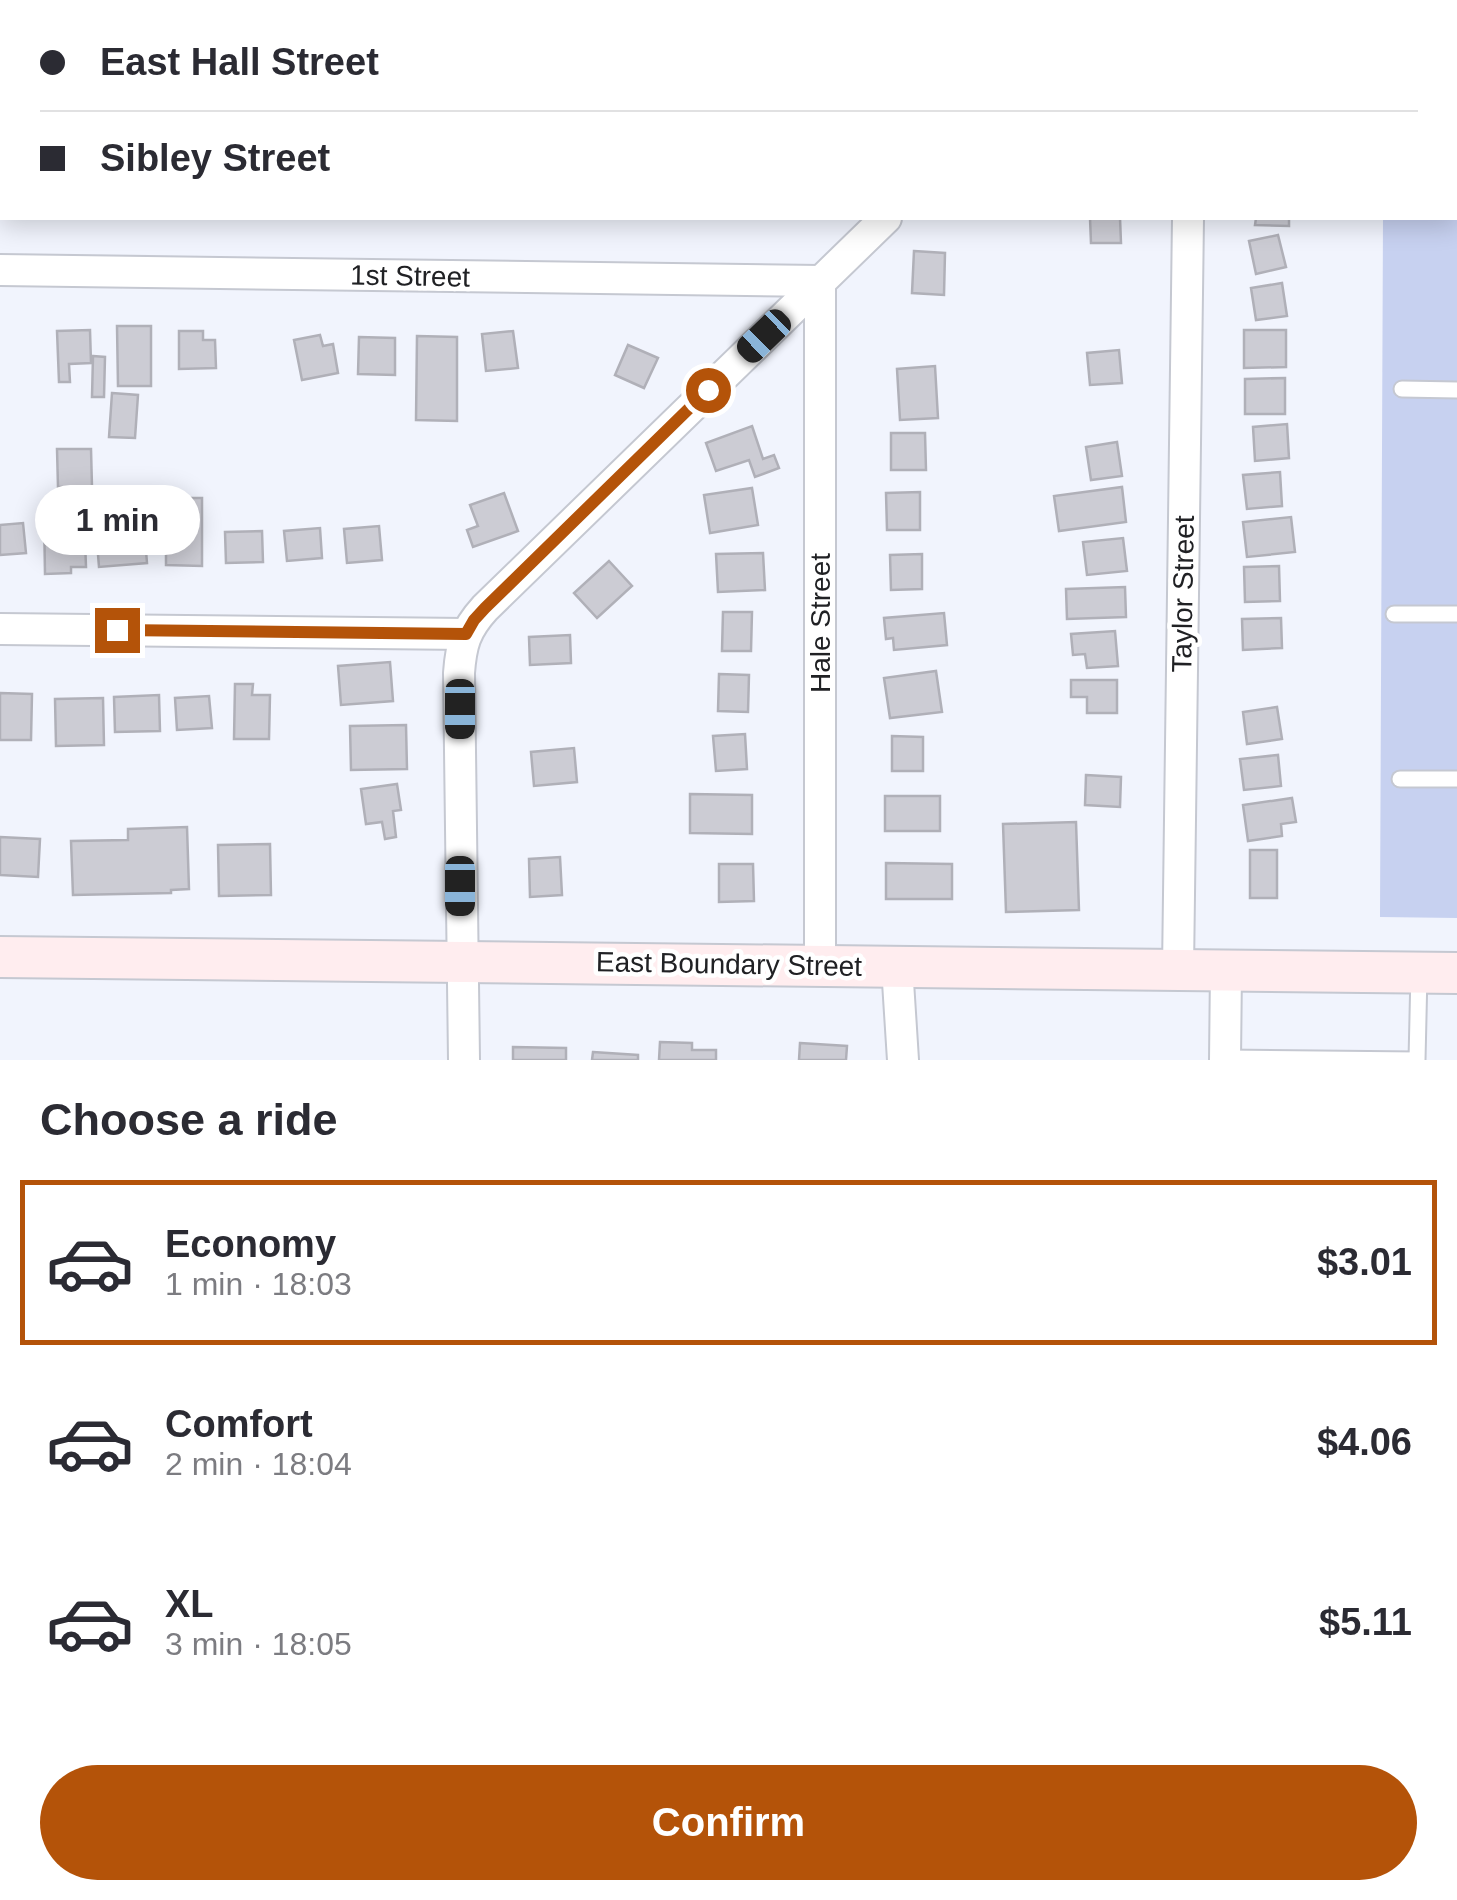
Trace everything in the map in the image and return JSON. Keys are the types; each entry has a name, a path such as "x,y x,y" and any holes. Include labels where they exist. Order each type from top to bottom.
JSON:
{"main road":[{"name":"East Boundary Street","path":"0,957 1438,973"}],"street":[{"path":"464,1060 459,673 466,634 485,608 884,220"},
{"name":"Taylor Street","path":"1178,970 1188,220"},
{"name":"1st Street","path":"0,270 820,281"},
{"name":"Hale Street","path":"820,281 820,965"},
{"path":"0,629 466,634"},
{"path":"897,966 903,1060"},
{"path":"1225,1059 1226,970"}],"lane":[{"path":"1402,389 1457,390"},
{"path":"1394,614 1457,614"},
{"path":"1400,779 1457,780"},
{"path":"1225,1059 1418,1060 1438,973"}],"shaded area":[{"path":"1383,220 1457,220 1457,918 1380,917"}],"building":[{"path":"1090,220 1120,220 1121,243 1091,243"},
{"path":"1256,220 1289,220 1289,226 1255,225"},
{"path":"1278,235 1286,267 1256,274 1249,241"},
{"path":"914,251 945,253 944,295 912,293"},
{"path":"1282,283 1287,316 1256,320 1251,288"},
{"path":"117,326 151,326 151,386 118,386"},
{"path":"90,330 91,363 69,364 70,382 59,382 57,331"},
{"path":"1244,330 1286,330 1286,367 1244,368"},
{"path":"179,331 203,331 203,340 215,340 216,368 179,369"},
{"path":"513,331 518,368 486,371 482,334"},
{"path":"320,335 323,346 333,344 338,373 302,380 294,340"},
{"path":"417,336 457,337 457,421 416,420"},
{"path":"359,337 395,338 395,375 358,374"},
{"path":"628,345 658,358 644,388 615,375"},
{"path":"1119,350 1122,383 1090,385 1087,353"},
{"path":"93,356 105,357 104,397 92,397"},
{"path":"935,366 938,418 900,420 897,369"},
{"path":"1285,378 1285,414 1245,414 1245,379"},
{"path":"112,393 138,395 135,438 109,437"},
{"path":"1287,424 1289,458 1255,461 1253,427"},
{"path":"752,426 763,459 774,455 779,468 755,477 749,460 716,471 706,443"},
{"path":"891,433 925,433 926,470 891,470"},
{"path":"1117,442 1122,476 1091,480 1086,447"},
{"path":"57,449 91,449 92,487 58,487"},
{"path":"1280,472 1282,506 1247,509 1243,475"},
{"path":"1122,487 1126,522 1059,531 1054,496"},
{"path":"752,488 758,525 710,533 704,495"},
{"path":"920,492 920,530 887,530 886,493"},
{"path":"504,493 518,531 473,547 467,530 478,526 470,505"},
{"path":"166,498 202,498 202,566 166,565"},
{"path":"44,513 84,513 86,567 71,567 71,573 45,574"},
{"path":"143,513 147,563 99,567 95,517"},
{"path":"1291,517 1295,552 1247,557 1243,522"},
{"path":"23,523 26,553 0,555 0,525"},
{"path":"379,526 382,560 347,563 344,529"},
{"path":"320,528 322,558 287,561 284,531"},
{"path":"262,531 263,562 226,563 225,532"},
{"path":"1123,538 1127,571 1087,575 1083,542"},
{"path":"763,553 765,590 718,592 716,554"},
{"path":"922,554 922,589 891,590 890,555"},
{"path":"609,561 632,586 597,618 574,593"},
{"path":"1279,566 1280,601 1245,602 1244,567"},
{"path":"1125,587 1126,617 1067,619 1066,589"},
{"path":"723,612 752,612 751,651 722,651"},
{"path":"944,613 947,645 894,650 893,638 886,639 884,618"},
{"path":"1281,618 1282,648 1243,650 1242,619"},
{"path":"1115,631 1118,666 1087,668 1085,654 1073,655 1071,634"},
{"path":"570,635 571,663 530,665 529,637"},
{"path":"390,662 393,701 341,705 338,666"},
{"path":"936,671 942,712 890,718 884,678"},
{"path":"719,674 749,675 748,712 718,711"},
{"path":"1071,680 1117,680 1117,713 1087,713 1087,697 1071,697"},
{"path":"235,684 253,684 252,695 270,695 269,739 234,739"},
{"path":"0,693 32,694 31,740 0,740"},
{"path":"159,695 160,731 115,732 114,697"},
{"path":"209,696 212,728 177,730 175,698"},
{"path":"103,698 104,745 56,746 55,699"},
{"path":"1277,707 1282,739 1247,744 1243,712"},
{"path":"406,725 407,769 351,770 350,726"},
{"path":"745,734 747,769 716,771 713,736"},
{"path":"892,736 923,737 923,771 892,771"},
{"path":"574,748 577,782 534,786 531,752"},
{"path":"1278,755 1281,786 1244,790 1240,759"},
{"path":"1086,775 1121,777 1120,807 1085,805"},
{"path":"397,784 401,810 393,811 396,837 385,839 382,822 366,824 361,789"},
{"path":"690,794 752,795 752,834 690,833"},
{"path":"885,796 940,796 940,831 885,831"},
{"path":"1292,798 1296,822 1281,824 1282,836 1248,841 1243,805"},
{"path":"1076,822 1079,910 1006,912 1003,824"},
{"path":"187,827 189,889 171,893 73,895 71,841 128,840 128,829"},
{"path":"0,837 40,839 38,877 0,875"},
{"path":"270,844 271,895 219,896 218,845"},
{"path":"1250,850 1277,850 1277,898 1250,898"},
{"path":"560,857 562,895 530,897 529,859"},
{"path":"886,863 952,864 952,899 886,899"},
{"path":"719,864 753,864 754,901 719,902"},
{"path":"660,1042 692,1043 692,1050 716,1050 716,1060 659,1060"},
{"path":"800,1043 847,1046 846,1060 799,1060"},
{"path":"513,1047 566,1048 566,1060 513,1060"},
{"path":"593,1052 638,1055 638,1060 592,1060"}],"route":[{"path":"117,630 466,634 485,608 708,390"}]}
